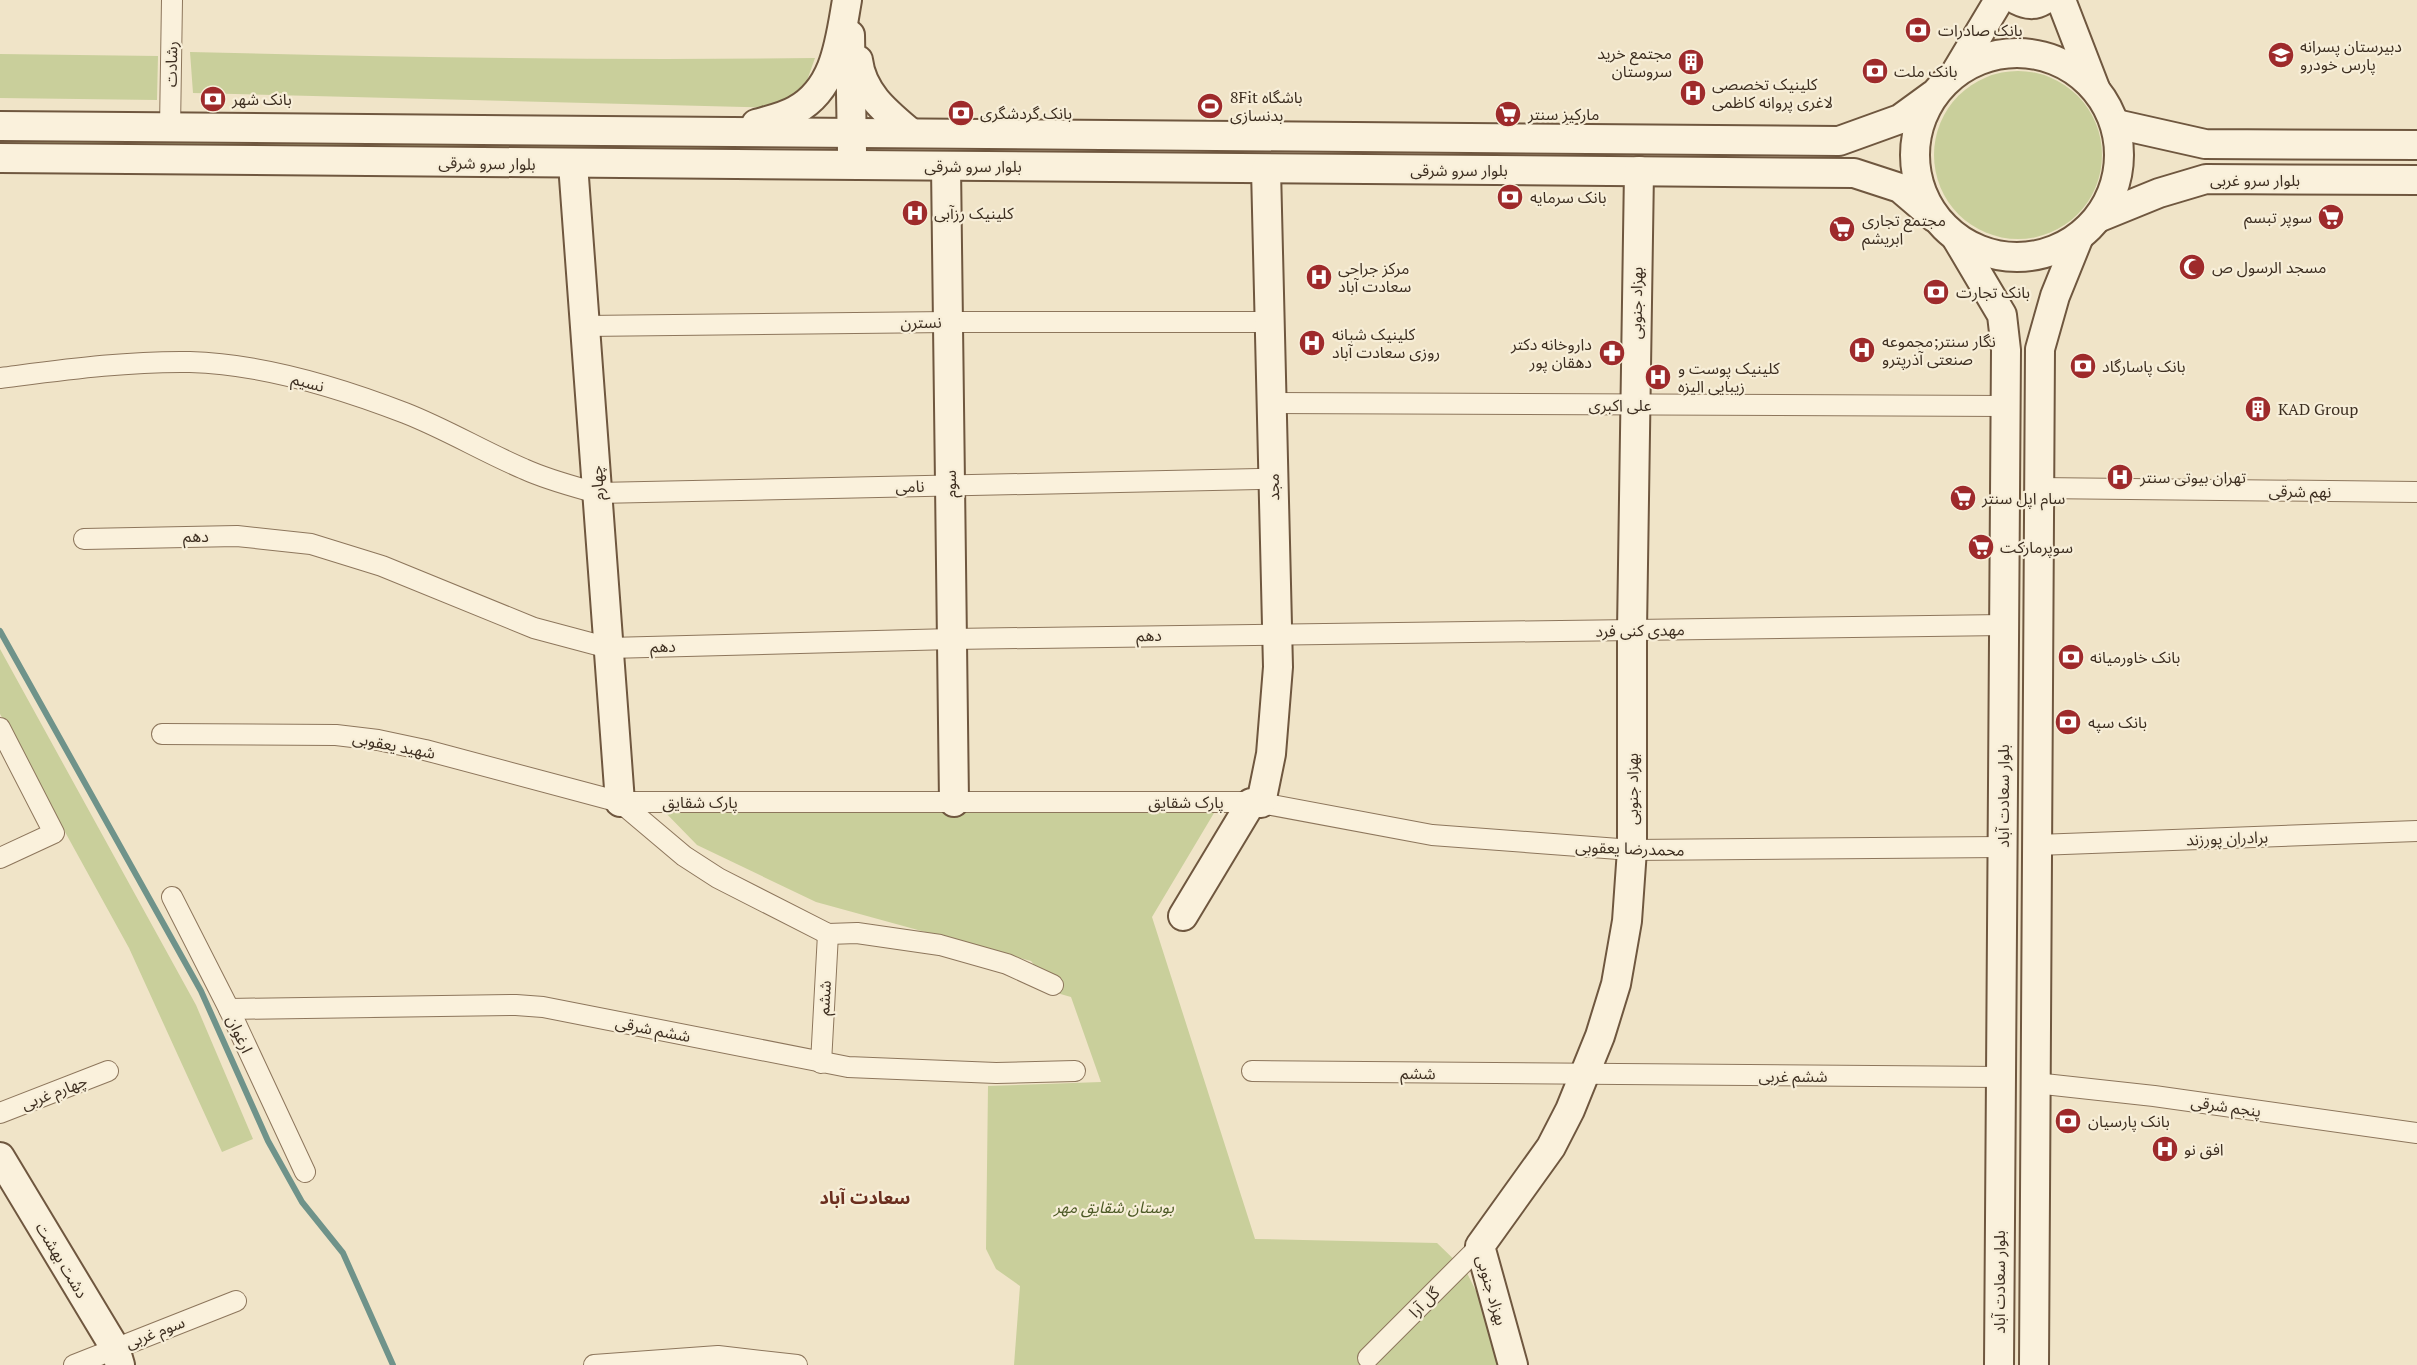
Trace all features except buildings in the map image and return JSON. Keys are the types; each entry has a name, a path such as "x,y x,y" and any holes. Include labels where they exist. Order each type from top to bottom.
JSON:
{"main road":[{"path":"729,132 795,111 815,96 825,84 834,63 849,0"},
{"path":"849,0 852,165"},
{"path":"849,0 859,72 864,85 883,110 911,133"},
{"path":"1956,72 1985,57 2017,52 2049,58 2078,72 2101,95 2116,124 2121,156 2115,188 2100,217 2078,239 2049,254 2017,258 1985,254 1957,239 1934,217 1919,188 1914,156 1918,124 1933,95 1956,72 1999,0"},
{"path":"2017,0 2025,4 2036,4 2044,0"},
{"path":"2061,0 2096,90"},
{"name":"بلوار سرو شرقی","path":"0,126 1839,141 1900,119 1933,95"},
{"path":"2116,124 2205,144 2417,146"},
{"name":"بلوار سرو شرقی","path":"0,158 1854,173 1900,188 1934,217"},
{"name":"چهارم","path":"573,164 620,802"},
{"name":"سوم","path":"946,166 954,802"},
{"name":"مجد","path":"1183,916 1251,803 1260,688 1268,634 1261,169"},
{"name":"بهزاد جنوبی","path":"1513,1365 1480,1246 1551,1147 1584,1075 1616,984 1627,921 1632,850 1632,630 1639,171"},
{"name":"بلوار سرو غربی","path":"2100,217 2159,193 2206,179 2417,180"},
{"name":"بلوار سعادت آباد","path":"1957,239 2002,315 2006,350 1999,1365"},
{"name":"بلوار سعادت آباد","path":"2034,1365 2040,349 2055,296 2078,239"},
{"path":"2003,781 2022,776 2029,778 2037,787"},
{"name":"دشت بهشت","path":"0,1157 117,1356"}],"street":[{"name":"رشادت","path":"170,128 172,0"},
{"name":"نسترن","path":"585,326 948,322 1263,322"},
{"name":"نسیم","path":"0,378 110,364 191,362 294,378 365,398 408,414 523,469 558,483 597,493"},
{"name":"علی اکبری","path":"1265,403 2005,406"},
{"name":"نامی","path":"597,493 1266,479"},
{"name":"نهم شرقی","path":"2039,488 2417,492"},
{"name":"دهم","path":"84,539 237,536 311,544 382,566 534,628 609,648 1268,634"},
{"name":"مهدی کنی فرد","path":"1268,634 2004,625"},
{"path":"0,728 54,833 0,858"},
{"name":"شهید یعقوبی","path":"162,734 336,735 378,740 425,750 620,802"},
{"name":"پارک شقایق","path":"620,802 1251,803"},
{"name":"پارک شقایق","path":"620,802 684,855 718,878 828,934 857,933 940,945 1007,963 1053,985"},
{"name":"محمدرضا یعقوبی","path":"1251,803 1432,835 1632,850 2002,847"},
{"name":"برادران پورزند","path":"2037,844 2417,831"},
{"name":"ارغوان","path":"172,897 229,1009 305,1172"},
{"name":"ششم","path":"820,1063 828,934"},
{"name":"ششم شرقی","path":"229,1009 516,1005 543,1007 848,1067 996,1073 1075,1071"},
{"name":"چهارم غربی","path":"0,1113 108,1071"},
{"name":"ششم","path":"1252,1071 1584,1075"},
{"name":"ششم غربی","path":"1584,1075 2001,1077"},
{"name":"پنجم شرقی","path":"2035,1083 2154,1096 2417,1133"},
{"name":"گل آرا","path":"1368,1358 1480,1246"},
{"name":"سوم غربی","path":"74,1365 117,1356 236,1301"},
{"path":"594,1365 718,1356 797,1365"}],"green space":[{"path":"190,52 503,58 815,58 804,89 781,108 193,93"},
{"path":"0,54 158,56 157,100 0,98"},
{"path":"2018,71 2050,78 2077,96 2095,123 2102,155 2095,187 2077,214 2050,232 2018,239 1986,232 1959,214 1941,187 1934,155 1941,123 1959,96 1986,78"},
{"path":"0,138 807,142 688,150 0,148"},
{"path":"0,649 196,1005 253,1139 222,1152 129,948 0,714"},
{"name":"بوستان شقایق مهر","path":"660,807 1214,813 1152,917 1255,1239 1437,1243 1466,1271 1484,1307 1501,1365 1014,1365 1020,1286 996,1269 986,1249 988,1086 1101,1082 1071,997 1057,993 1031,961 816,902 697,845"}],"waterway":[{"path":"0,631 201,991 268,1141 302,1202 343,1253 393,1365"}],"place":[{"name":"بانک صادرات","path":"1918,30"},
{"name":"دبیرستان پسرانه پارس خودرو","path":"2281,55"},
{"name":"مجتمع خرید سروستان","path":"1691,62"},
{"name":"بانک ملت","path":"1875,71"},
{"name":"کلینیک تخصصی لاغری پروانه کاظمی","path":"1693,93"},
{"name":"بانک شهر","path":"213,99"},
{"name":"8Fit باشگاه بدنسازی","path":"1210,106"},
{"name":"بانک گردشگری","path":"961,113"},
{"name":"مارکیز سنتر","path":"1508,114"},
{"name":"بانک سرمایه","path":"1510,197"},
{"name":"کلینیک رزآبی","path":"915,213"},
{"name":"سوپر تبسم","path":"2331,217"},
{"name":"مجتمع تجاری ابریشم","path":"1842,229"},
{"name":"مسجد الرسول ص","path":"2192,267"},
{"name":"مرکز جراحی سعادت آباد","path":"1319,277"},
{"name":"بانک تجارت","path":"1936,292"},
{"name":"کلینیک شبانه روزی سعادت آباد","path":"1312,343"},
{"name":"نگار سنتر;مجموعه صنعتی آذرپترو","path":"1862,350"},
{"name":"داروخانه دکتر دهقان پور","path":"1612,353"},
{"name":"بانک پاسارگاد","path":"2083,366"},
{"name":"کلینیک پوست و زیبایی الیزه","path":"1658,377"},
{"name":"KAD Group","path":"2258,409"},
{"name":"تهران بیوتی سنتر","path":"2120,477"},
{"name":"سام اپل سنتر","path":"1963,498"},
{"name":"سوپرمارکت","path":"1981,547"},
{"name":"بانک خاورمیانه","path":"2071,657"},
{"name":"بانک سپه","path":"2068,722"},
{"name":"بانک پارسیان","path":"2068,1121"},
{"name":"افق نو","path":"2165,1149"}],"district":[{"name":"سعادت آباد","path":"865,1198"}]}
